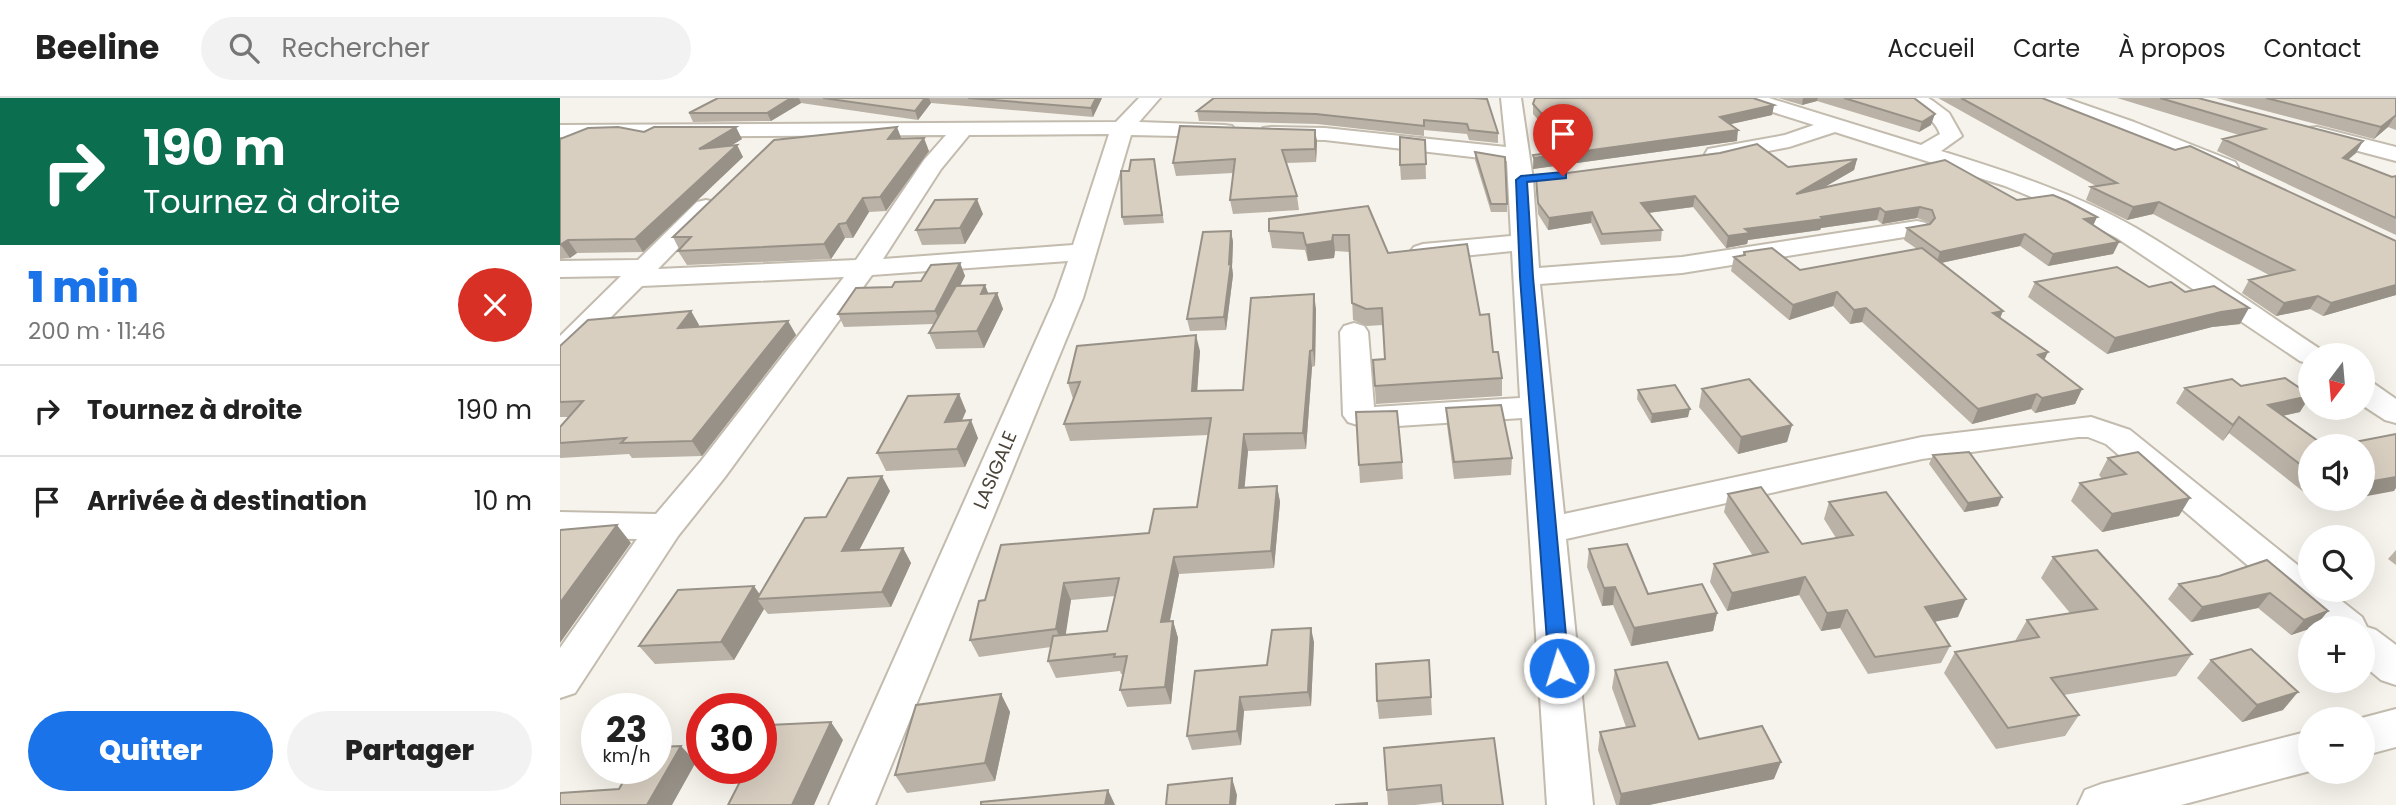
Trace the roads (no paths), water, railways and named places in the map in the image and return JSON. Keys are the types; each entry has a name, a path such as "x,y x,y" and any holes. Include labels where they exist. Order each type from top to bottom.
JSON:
{"street":[{"path":"1122,128 1150,98"},
{"path":"1511,98 1528,171 1526,277 1570,805"},
{"path":"1748,98 2013,181 2071,205 2126,233 2298,347"},
{"path":"1914,98 1933,109 1948,124 1951,136 1923,153"},
{"path":"2045,98 2193,151 2247,176"},
{"path":"1691,158 1790,141 1832,126"},
{"path":"560,131 1122,128 1325,134 1528,171"},
{"name":"LASIGALE","path":"852,805 1069,298 1122,128"},
{"path":"2296,128 2396,154"},
{"path":"560,681 665,527 713,470 864,268 932,165 963,129"},
{"path":"759,157 786,131"},
{"path":"560,352 721,193"},
{"path":"1526,277 1682,265 1917,228"},
{"path":"1404,254 1525,242"},
{"path":"560,269 640,273 864,268 1084,252"},
{"path":"1354,332 1359,415 1367,418 1538,407"},
{"path":"2375,398 2396,412"},
{"path":"1548,530 1922,448 2091,427 2118,437 2334,616"},
{"path":"560,525 665,527"},
{"path":"2375,651 2396,668"},
{"path":"2375,734 2396,728"},
{"path":"2101,805 2298,754"}]}
